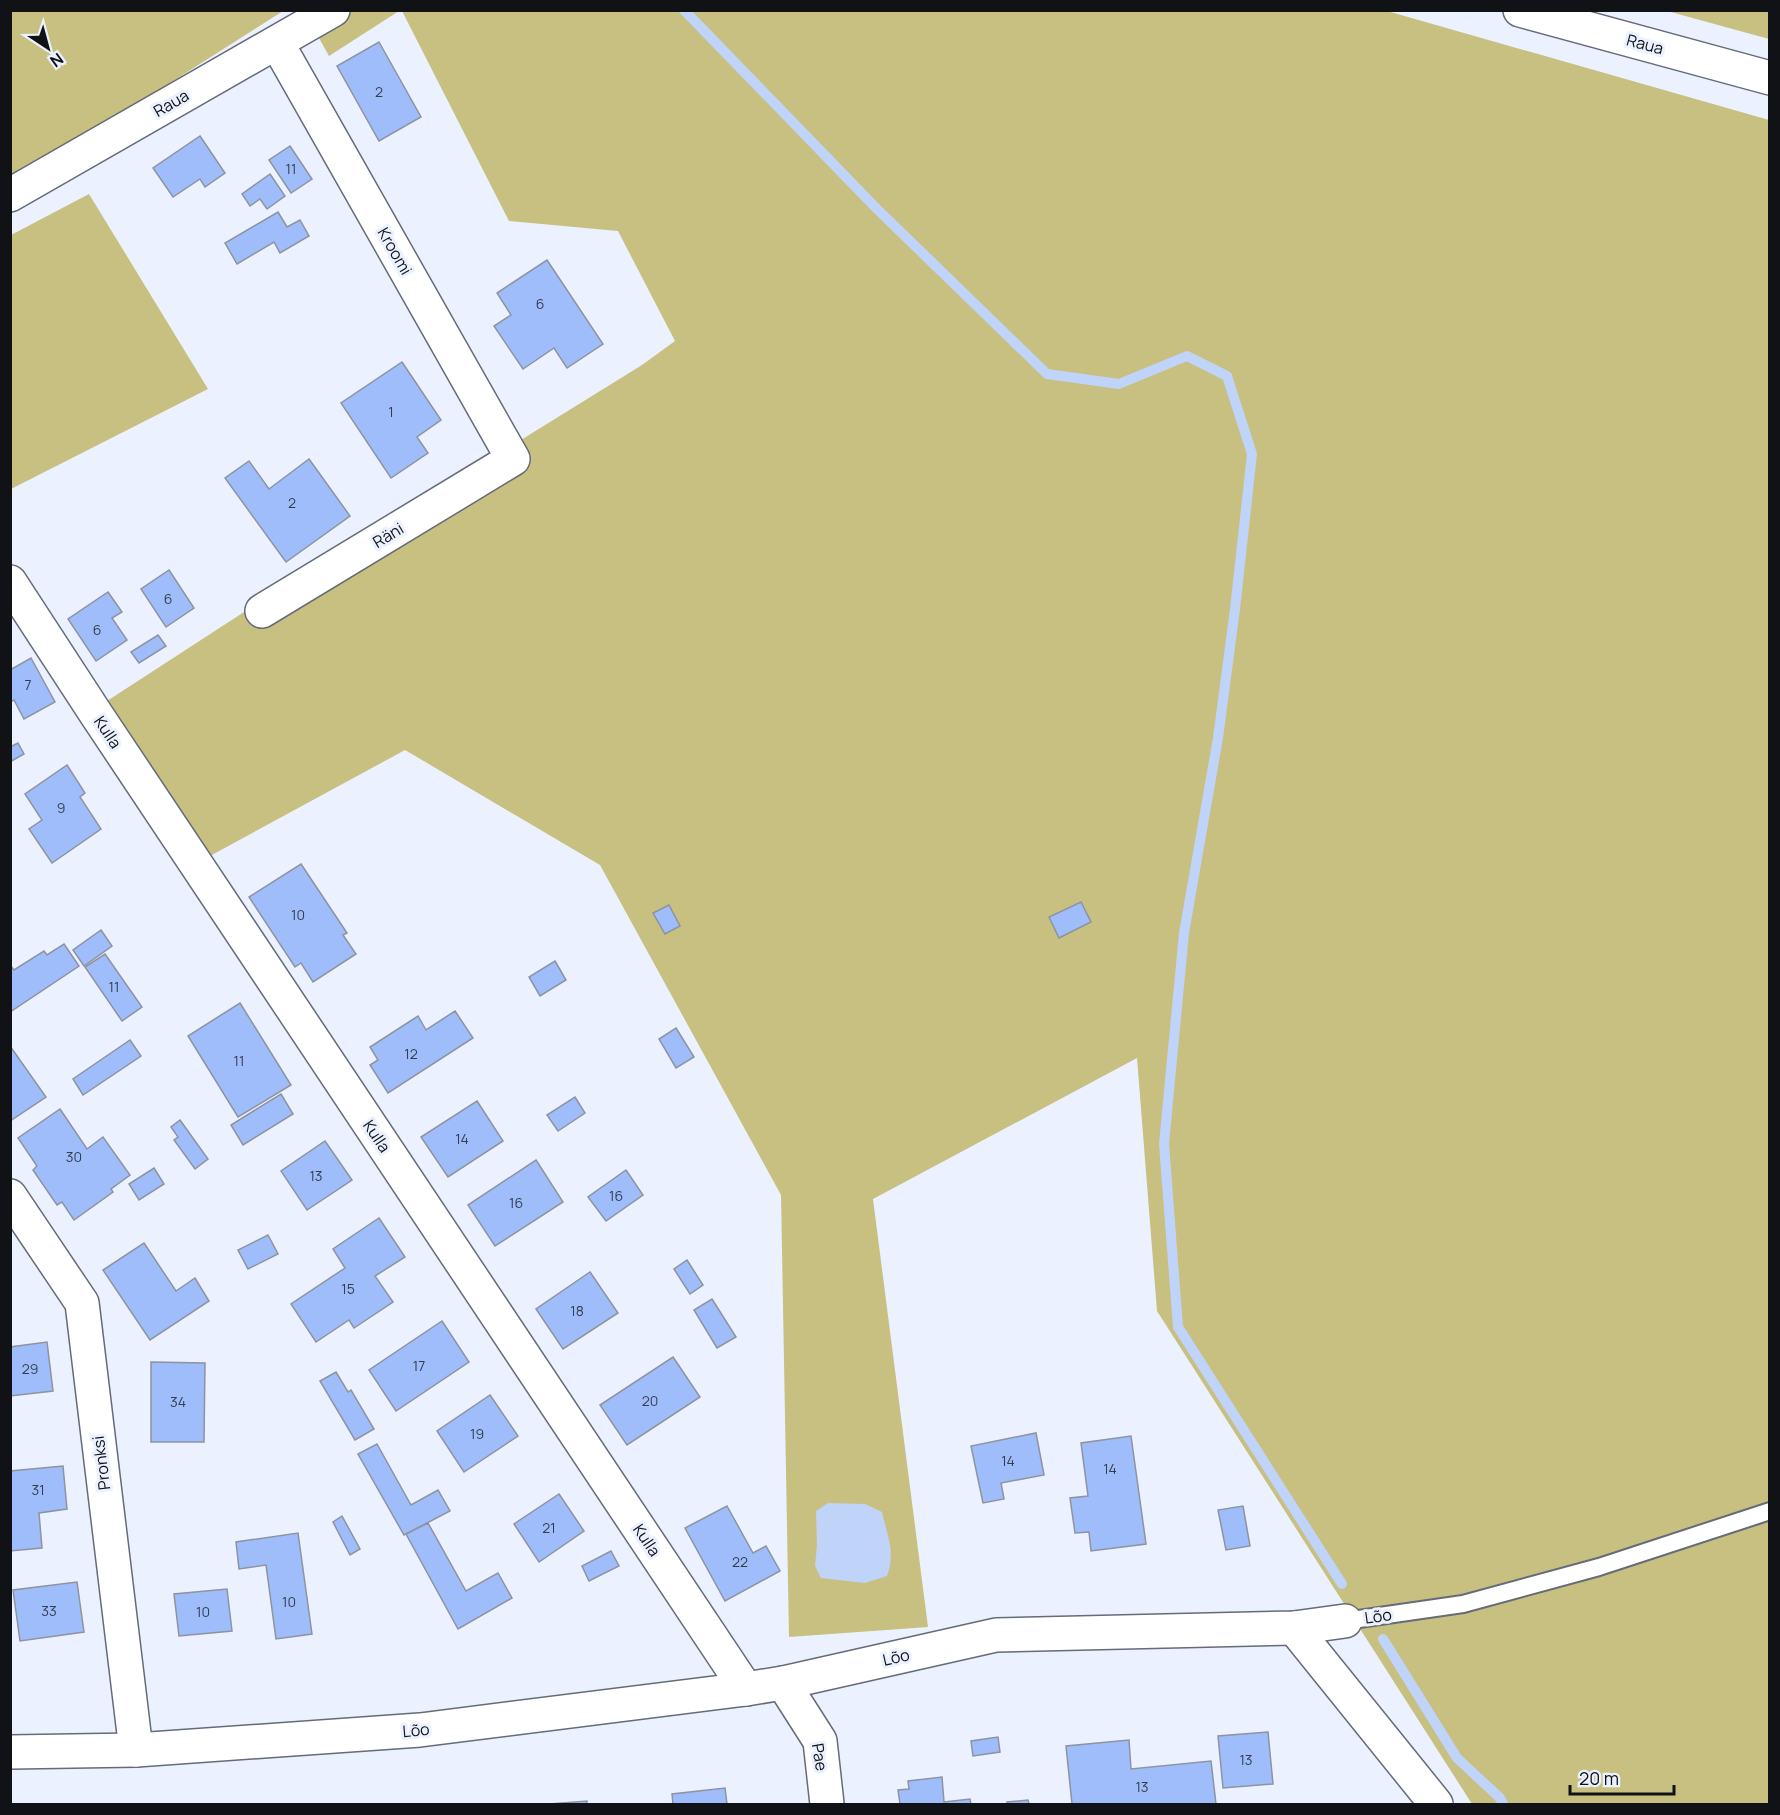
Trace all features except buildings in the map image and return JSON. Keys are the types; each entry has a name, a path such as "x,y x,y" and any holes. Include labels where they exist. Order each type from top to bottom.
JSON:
{"street":[{"name":"Raua","path":"10,195 333,10"},
{"name":"Raua","path":"1520,10 1770,78"},
{"name":"Kroomi","path":"277,43 513,459"},
{"name":"Räni","path":"262,611 513,459"},
{"name":"Kulla","path":"10,582 102,724 746,1689"},
{"name":"Pronksi","path":"10,1196 82,1303 136,1750"},
{"name":"Lõo","path":"10,1752 136,1750 420,1730 783,1683 996,1635 1294,1628 1344,1621"},
{"path":"1294,1628 1436,1804"},
{"name":"Pae","path":"783,1683 820,1741 827,1804"}],"lane":[{"name":"Lõo","path":"1344,1621 1463,1604 1599,1567 1770,1511"}],"shaded area":[{"path":"11,11 283,11 11,184"},
{"path":"304,11 399,11 329,56"},
{"path":"402,11 1387,11 1769,120 1769,1804 1472,1804 1157,1311 1137,1058 873,1199 928,1627 789,1637 781,1195 600,865 405,750 210,856 107,701 267,597 642,365 675,341 618,231 509,221"},
{"path":"1667,11 1769,11 1769,39"},
{"path":"89,194 208,389 11,489 11,235"}],"water":[{"path":"828,1503 865,1504 882,1512 891,1551 887,1576 865,1583 821,1578 815,1566 816,1511"}],"waterway":[{"path":"684,10 876,208 1047,374 1119,384 1187,356 1227,376 1252,454 1218,738 1184,933 1164,1144 1178,1327 1342,1584"},
{"path":"1383,1639 1457,1758 1500,1798 1503,1804"}]}
